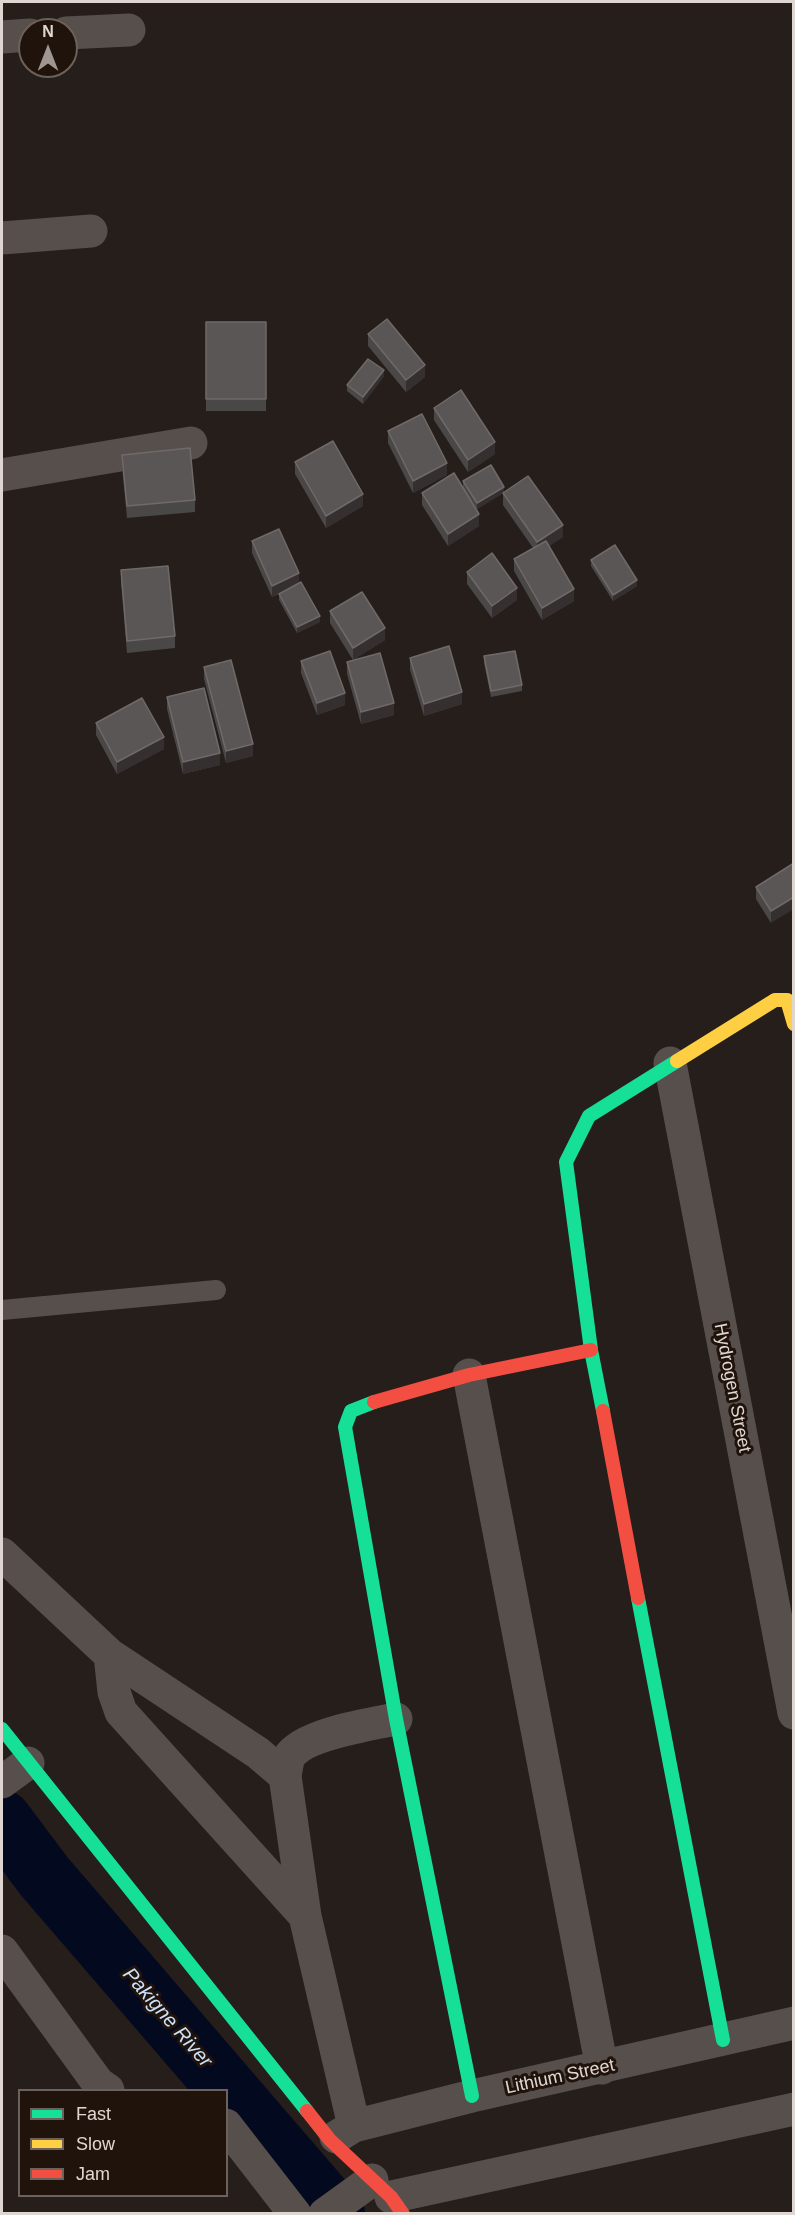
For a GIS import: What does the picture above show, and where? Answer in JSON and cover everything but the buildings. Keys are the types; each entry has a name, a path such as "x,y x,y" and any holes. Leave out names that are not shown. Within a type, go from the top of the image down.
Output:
{"street":[{"path":"78,32 129,30"},
{"path":"2,37 18,36"},
{"path":"2,238 91,231"},
{"path":"2,475 191,443"},
{"path":"723,2040 591,1350 566,1162 579,1130 589,1116 670,1063 782,998 790,1005 794,1024"},
{"name":"Hydrogen Street","path":"670,1063 794,1713"},
{"path":"472,2096 396,1719 345,1427 351,1411 361,1405 469,1376 591,1350"},
{"path":"469,1376 602,2068"},
{"path":"2,1554 111,1655 258,1753 285,1776"},
{"path":"111,1655 114,1692 122,1712 305,1916"},
{"path":"342,2133 305,1916 285,1776 290,1757 303,1745 349,1729 396,1719"},
{"path":"2,1729 13,1774 342,2133 381,2195"},
{"path":"2,1951 98,2083 106,2089"},
{"name":"Lithium Street","path":"342,2133 472,2096 794,2023"},
{"path":"325,2214 381,2195 793,2112"},
{"path":"228,2129 295,2214"}],"lane":[{"path":"2,1310 216,1290"}],"waterway":[{"name":"Pakigne River","path":"2,1820 44,1876 227,2089"},
{"name":"Pakigne River","path":"228,2090 335,2214"}],"traffic: fast":[{"path":"603,1411 591,1350 566,1162 589,1116 677,1061"},
{"path":"374,1402 351,1411 345,1427 396,1719 472,2096"},
{"path":"638,1598 723,2040"},
{"path":"2,1729 307,2111"}],"traffic: slow":[{"path":"677,1061 775,1000 787,1000 794,1024"}],"traffic: jam":[{"path":"374,1402 469,1375 591,1350"},
{"path":"603,1411 638,1598"},
{"path":"307,2111 330,2140 391,2197 403,2214"}]}
